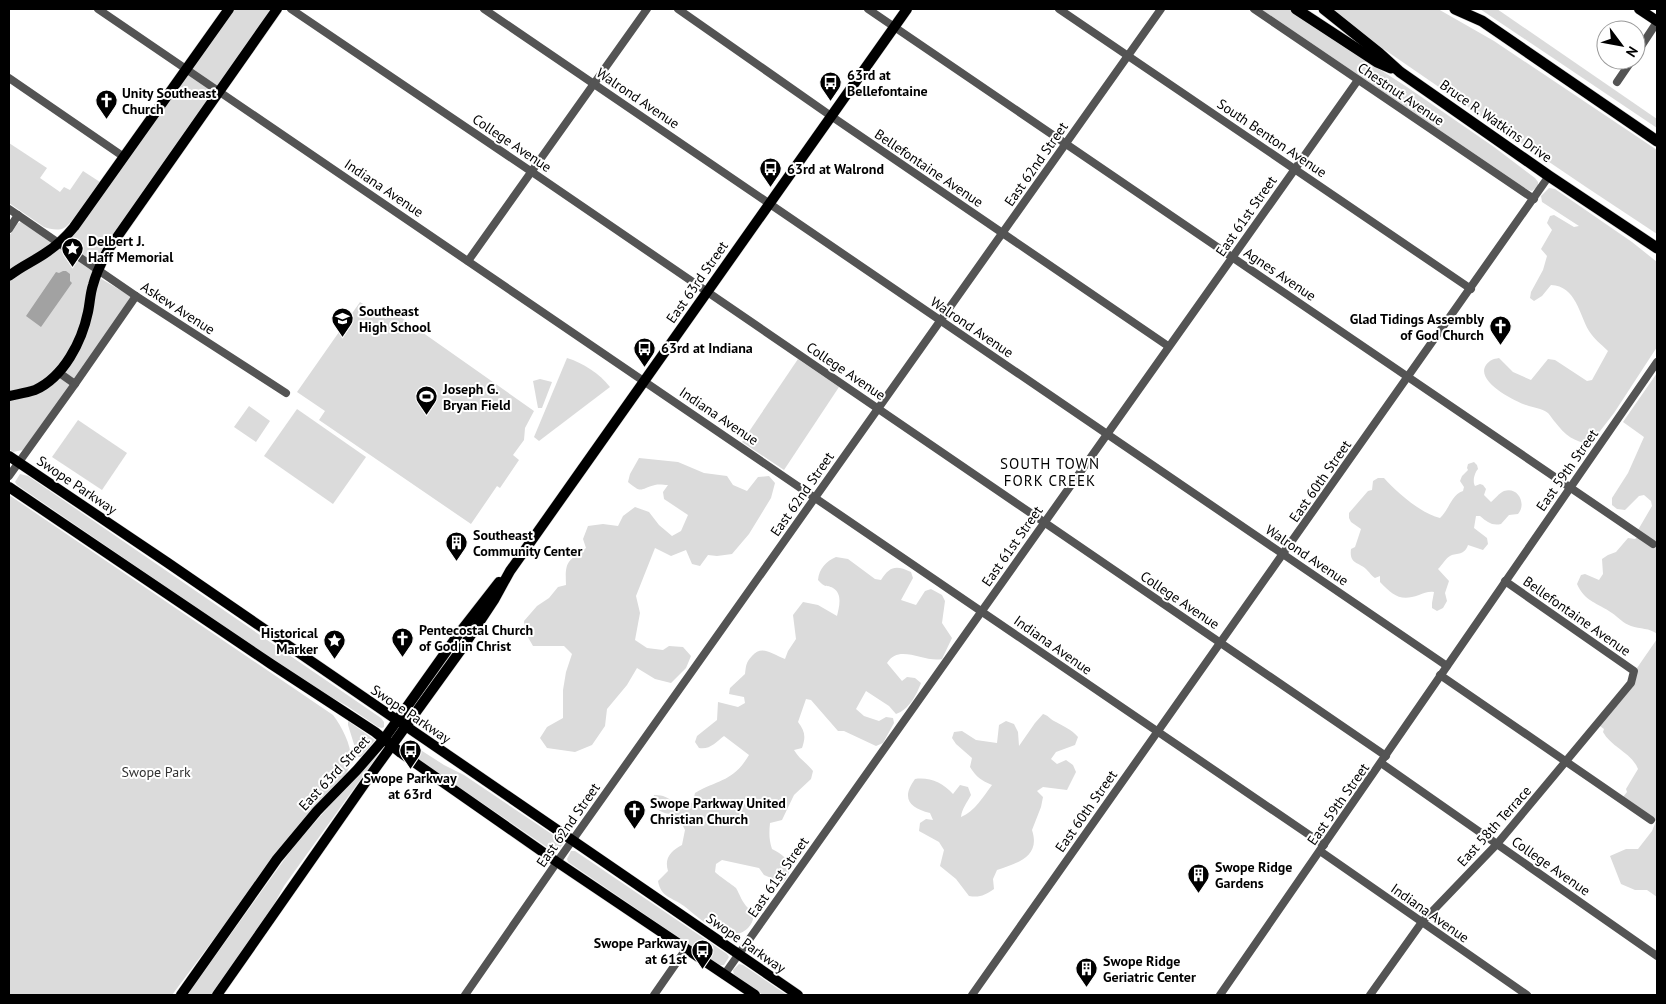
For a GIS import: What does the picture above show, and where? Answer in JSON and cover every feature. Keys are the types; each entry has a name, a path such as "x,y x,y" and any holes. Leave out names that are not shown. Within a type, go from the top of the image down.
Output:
{"highway":[{"path":"1296,9 1378,62 1400,72"},
{"name":"Bruce R. Watkins Drive","path":"1324,9 1400,72 1549,176 1657,248"},
{"path":"1455,9 1482,21"},
{"path":"1464,9 1657,141"}],"main road":[{"path":"9,276 44,254 74,227 229,9"},
{"path":"9,396 37,389 58,372 68,359 83,329 93,283 109,247 277,9"},
{"name":"East 63rd Street","path":"217,995 388,742 468,639 510,572 907,9"},
{"path":"1639,9 1656,19"},
{"name":"Swope Parkway","path":"9,456 798,995"},
{"path":"9,487 388,742 557,862 755,995"},
{"name":"East 63rd Street","path":"181,995 282,853 317,811 357,770 388,742"}],"street":[{"name":"Indiana Avenue","path":"98,9 1157,731 1322,848 1422,922 1527,995"},
{"name":"College Avenue","path":"291,9 1220,642 1383,759 1496,844 1657,956"},
{"name":"Walrond Avenue","path":"484,9 1447,666"},
{"path":"468,261 647,9"},
{"name":"Bellefontaine Avenue","path":"678,9 1168,346"},
{"name":"Agnes Avenue","path":"868,9 1653,544"},
{"name":"South Benton Avenue","path":"1059,9 1471,288"},
{"name":"East 62nd Street","path":"465,995 572,840 1161,9"},
{"name":"Chestnut Avenue","path":"1254,9 1534,199"},
{"path":"1646,36 1656,19"},
{"path":"1616,82 1625,70"},
{"path":"9,78 124,157"},
{"name":"East 61st Street","path":"724,975 1358,80"},
{"name":"East 60th Street","path":"972,995 1549,176"},
{"name":"Askew Avenue","path":"9,209 136,296 286,393"},
{"path":"9,229 18,215"},
{"path":"9,476 136,296"},
{"name":"East 59th Street","path":"1220,995 1657,362"},
{"path":"58,372 75,384"},
{"name":"Bellefontaine Avenue","path":"1505,581 1634,671"},
{"name":"East 58th Terrace","path":"1370,995 1422,922 1496,844 1631,683 1634,671"},
{"path":"1440,675 1650,820"},
{"path":"654,995 686,949"}],"green space":[{"path":"235,9 274,9 93,274 132,297 131,302 23,450 13,452 9,449 9,236 18,223 21,222 49,240 70,238"},
{"path":"1261,9 1290,9 1315,28 1407,87 1494,147 1535,178 1538,186 1532,191 1528,190"},
{"path":"1330,9 1438,9 1494,41 1657,150 1657,234 1356,30"},
{"path":"1480,9 1497,9 1657,119 1657,128"},
{"path":"9,143 47,168 40,178 60,192 64,187 70,190 83,171 100,182 77,214 64,228 57,230 44,227 9,203"},
{"path":"1549,188 1555,189 1632,242 1657,262 1657,347 1614,413 1590,444 1579,442 1570,437 1562,431 1545,411 1520,403 1497,390 1486,377 1484,371 1489,362 1499,358 1513,372 1531,380 1548,359 1555,360 1587,381 1592,380 1608,351 1591,334 1576,302 1566,290 1551,285 1542,296 1534,301 1530,298 1531,292 1543,270 1547,256 1541,249 1552,230 1547,223 1550,216 1554,215 1574,227 1579,226 1542,202 1541,196"},
{"name":"Joseph G. Bryan Field","path":"360,302 386,319 392,311 534,411 525,428 524,440 513,455 519,460 500,488 497,486 471,524 319,420 325,411 297,392"},
{"path":"567,358 590,369 610,387 539,441 534,437"},
{"path":"798,359 839,387 784,470 742,442"},
{"path":"1657,373 1657,634 1626,623 1584,595 1577,584 1581,575 1585,574 1599,580 1603,574 1602,559 1616,552 1628,538 1635,539 1642,534 1638,530 1652,506 1651,501 1644,495 1639,496 1625,510 1617,509 1612,505 1612,498 1628,473 1644,437 1623,422"},
{"path":"540,379 552,382 542,408 538,408 533,381"},
{"path":"249,406 270,421 256,442 234,427"},
{"path":"297,409 366,457 333,504 264,456"},
{"path":"78,420 127,453 102,490 52,457"},
{"path":"639,458 678,462 704,473 727,476 733,485 747,491 758,477 769,476 775,483 771,498 749,534 732,554 708,555 700,566 692,564 686,550 671,556 655,548 636,596 640,613 635,640 647,648 663,650 669,646 683,647 691,656 686,668 671,683 655,679 637,668 627,685 607,709 605,726 592,745 575,752 547,748 540,738 547,727 563,718 563,690 572,654 564,646 533,646 525,632 524,621 558,587 566,585 567,566 575,556 586,548 583,539 588,526 603,524 618,526 623,516 635,507 649,512 659,525 672,536 681,531 688,515 664,499 663,492 668,485 657,485 639,489 628,482 630,474"},
{"path":"1474,462 1478,469 1474,477 1475,486 1483,485 1486,489 1484,495 1491,502 1504,491 1509,490 1517,493 1522,505 1521,510 1518,514 1509,515 1501,524 1492,524 1480,516 1476,516 1474,528 1487,538 1488,544 1483,550 1468,545 1463,552 1448,557 1438,569 1449,581 1445,593 1447,601 1443,608 1437,611 1432,608 1434,592 1426,592 1407,598 1397,596 1380,582 1380,576 1375,578 1353,560 1351,549 1355,547 1361,529 1351,522 1349,513 1368,491 1372,490 1373,481 1378,478 1384,478 1410,502 1425,512 1440,518 1453,499 1463,491 1464,487 1460,481 1468,470 1468,464"},
{"path":"20,474 28,476 381,718 384,722 384,727 378,727 347,706 311,686 17,485 15,482"},
{"name":"Swope Park","path":"9,495 333,715 348,743 351,761 344,777 275,857 172,995 9,995"},
{"path":"836,557 848,559 875,579 881,580 890,569 894,568 901,568 911,572 913,578 901,600 916,605 925,591 931,589 942,595 945,601 942,623 952,638 942,659 935,660 898,654 887,663 902,681 907,677 915,678 921,683 912,701 901,712 896,714 889,706 866,691 856,709 864,716 879,721 886,717 893,718 894,723 883,743 876,746 844,731 838,731 811,700 806,699 798,722 804,734 803,744 802,748 794,750 813,771 811,779 794,795 782,820 770,823 770,843 772,849 786,859 789,872 783,883 764,875 759,868 722,860 716,864 715,872 736,888 753,916 748,928 740,933 723,933 714,929 684,906 664,894 659,887 658,881 668,871 667,862 669,855 682,845 685,830 681,822 672,814 663,812 656,807 652,802 654,795 668,798 679,806 687,805 693,802 695,793 725,779 743,764 749,755 724,736 713,745 699,748 695,742 697,736 717,720 718,702 738,707 745,703 744,697 729,694 730,688 745,674 747,662 750,658 760,651 764,651 785,659 796,639 793,615 803,602 818,605 837,616 839,609 838,594 833,588 824,585 818,580 824,566"},
{"path":"1657,639 1657,897 1647,890 1635,890 1621,884 1610,856 1626,849 1638,849 1652,831 1656,821 1623,797 1638,769 1631,759 1611,742 1603,732 1604,729 1600,726 1637,675 1637,668"},
{"path":"1043,714 1078,737 1075,745 1056,752 1051,759 1057,764 1066,760 1073,765 1076,772 1067,790 1043,787 1037,791 1043,797 1032,830 1034,839 1030,853 1012,865 997,870 993,879 994,889 982,896 969,896 956,879 940,866 944,850 939,842 919,831 920,823 926,819 933,820 930,813 912,805 909,801 908,792 915,779 931,780 941,784 953,794 960,785 968,787 971,795 961,817 978,803 992,785 979,778 970,767 972,758 956,744 952,738 954,732 962,731 976,740 997,743 999,725 1006,721 1014,724 1018,732 1019,746"},
{"path":"348,721 375,740 361,757 358,757"},
{"path":"405,740 444,765 464,775 559,839 563,844 556,852 551,850 410,754 404,748 403,743"},
{"path":"376,753 378,755 284,886 266,919 212,995 187,995 294,846"},
{"path":"571,851 575,851 727,954 729,957 724,965 719,965 568,862 567,859"},
{"path":"739,964 787,995 763,995 734,975 733,970"}],"shaded area":[{"path":"63,271 70,274 70,281 72,283 41,327 26,316 56,272"}],"place":[{"name":"63rd at Bellefontaine","path":"831,102"},
{"name":"Unity Southeast Church","path":"106,120"},
{"name":"63rd at Walrond","path":"771,188"},
{"name":"Delbert J. Haff Memorial","path":"72,268"},
{"name":"Southeast High School","path":"343,338"},
{"name":"Glad Tidings Assembly of God Church","path":"1500,346"},
{"name":"63rd at Indiana","path":"645,367"},
{"name":"Joseph G. Bryan Field","path":"427,416"},
{"name":"Southeast Community Center","path":"457,562"},
{"name":"Pentecostal Church of God in Christ","path":"403,657"},
{"name":"Historical Marker","path":"334,660"},
{"name":"Swope Parkway at 63rd","path":"410,769"},
{"name":"Swope Parkway United Christian Church","path":"634,830"},
{"name":"Swope Ridge Gardens","path":"1199,894"},
{"name":"Swope Parkway at 61st","path":"703,970"},
{"name":"Swope Ridge Geriatric Center","path":"1087,988"}],"district":[{"name":"SOUTH TOWN FORK CREEK","path":"1050,472"}]}
